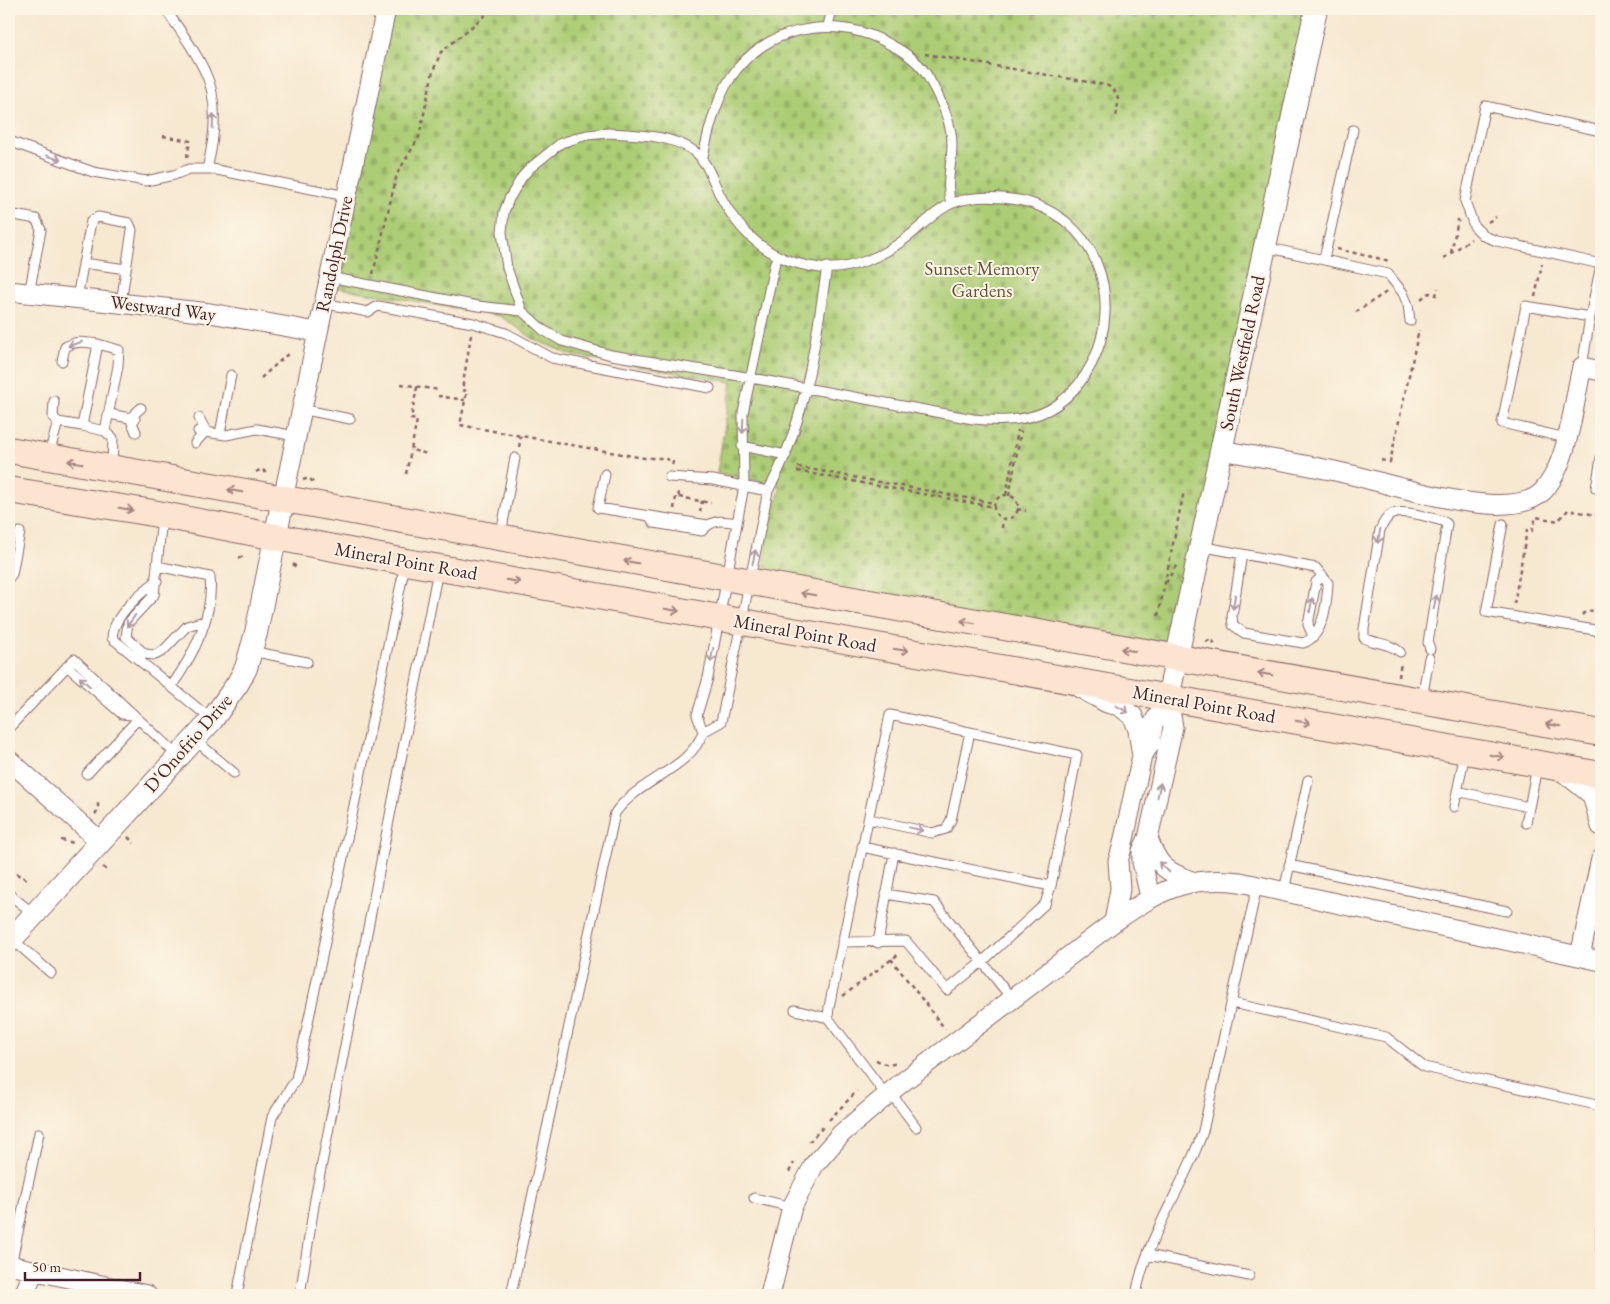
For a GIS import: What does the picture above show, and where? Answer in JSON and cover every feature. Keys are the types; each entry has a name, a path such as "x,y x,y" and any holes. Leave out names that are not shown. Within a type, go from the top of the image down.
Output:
{"main road":[{"name":"Mineral Point Road","path":"9,450 737,581 1601,733"},
{"name":"Mineral Point Road","path":"9,490 1601,775"}],"street":[{"name":"Randolph Drive","path":"283,500 386,9"},
{"name":"South Westfield Road","path":"1168,698 1265,247 1313,10"},
{"name":"Westward Way","path":"9,291 210,313 317,332"},
{"path":"1221,450 1349,474 1397,489 1491,505 1522,503 1542,493 1559,466 1582,367 1601,371"},
{"name":"D'Onofrio Drive","path":"10,941 212,720 238,683 251,650 283,500"},
{"path":"1064,678 1107,703 1119,706 1129,712 1138,730 1142,756 1118,862 1120,889 1114,922"},
{"path":"1142,756 1150,744 1153,724 1168,698"},
{"path":"1147,899 1142,851 1148,838 1172,727 1168,698"},
{"path":"9,760 101,842"},
{"path":"1548,766 1592,796 1601,826"},
{"path":"1148,838 1158,862 1164,869 1194,882"},
{"path":"1122,848 1128,859 1132,884 1147,899"},
{"path":"1580,956 1601,859"},
{"path":"770,1295 792,1207 814,1165 828,1148 857,1119 888,1094 1114,922 1147,899 1176,886 1194,882 1226,881 1257,886 1601,961"},
{"path":"10,1265 147,1295"},
{"path":"24,1295 34,1270"}],"lane":[{"path":"165,9 202,68 212,92 214,114 211,152 207,169"},
{"path":"828,26 832,9"},
{"path":"702,161 722,95 736,69 760,48 769,43 796,31 828,26 878,37 903,51 927,75 946,114 952,142 946,188 950,204"},
{"path":"1582,367 1601,265 1497,241 1484,236 1474,226 1464,201 1484,106 1601,131"},
{"path":"1324,259 1353,130"},
{"path":"609,133 654,136 695,152 702,161 720,196 741,228 762,249 779,257 828,268 843,267 875,258 907,238 950,204 977,197 1022,200 1045,208 1079,234 1090,251 1099,272 1107,314 1104,334 1095,358 1084,377 1057,405 1039,414 1000,422 973,419 582,348 562,341 543,330 522,311 507,268 502,232 504,212 509,199 530,168 561,143 587,135 609,133"},
{"path":"9,141 93,172 146,181 174,176 189,169 207,169 346,196"},
{"path":"9,214 36,219 41,230 29,294"},
{"path":"77,298 91,221 98,218 129,223 132,230 121,303"},
{"path":"1265,247 1388,274 1403,293 1408,305 1410,321"},
{"path":"703,732 698,715 708,678 730,620 737,581 737,523 744,486 743,414 775,262 779,257"},
{"path":"83,263 126,269"},
{"path":"511,1295 615,813 624,800 694,751 703,732 721,722 730,620 737,581 768,491 786,454 799,420 828,268"},
{"path":"329,277 478,306 522,311"},
{"path":"323,303 368,312 378,306 473,323 506,333 552,358 710,388"},
{"path":"1566,438 1502,423 1526,306 1590,317"},
{"path":"62,361 65,347 73,342 84,341 119,350 105,431"},
{"path":"82,426 98,344"},
{"path":"220,434 231,375"},
{"path":"54,402 52,417 58,422 105,431 113,438 112,468"},
{"path":"136,432 134,419 141,408"},
{"path":"301,409 350,418"},
{"path":"109,414 134,419"},
{"path":"195,443 202,431 199,418"},
{"path":"49,457 58,422"},
{"path":"202,431 226,435 257,429 296,436"},
{"path":"742,446 786,454"},
{"path":"501,539 514,458"},
{"path":"1601,458 1596,488 1601,490"},
{"path":"605,474 598,508 708,525"},
{"path":"671,477 713,480 768,491"},
{"path":"1400,652 1394,647 1373,643 1364,638 1380,530 1384,521 1392,514 1406,514 1443,521 1447,524 1428,643 1429,653 1422,702"},
{"path":"162,516 154,595 128,623 125,630 126,637 145,654 155,655 164,651 188,626 204,621"},
{"path":"649,516 654,523 702,531 708,525 719,520 737,523"},
{"path":"1503,524 1486,612 1599,630"},
{"path":"9,578 12,574 20,532"},
{"path":"1200,546 1316,568 1328,583 1327,594 1321,626 1309,641 1303,643 1244,633 1233,625 1232,616 1242,554"},
{"path":"237,1295 272,1118 296,1079 406,562"},
{"path":"157,566 210,577 210,602 204,621 186,666 171,687"},
{"path":"300,1295 315,1200 438,567"},
{"path":"1313,636 1308,625 1316,582 1323,576"},
{"path":"156,581 115,622 112,638 212,720"},
{"path":"251,650 307,662"},
{"path":"9,728 67,666 122,714 135,718 178,756"},
{"path":"828,1018 842,942 890,715 1077,755 1051,886 1045,904 983,961 947,990 906,942 842,942"},
{"path":"86,774 135,718"},
{"path":"869,819 932,833 946,829 951,820 970,732"},
{"path":"194,739 234,773"},
{"path":"1454,808 1465,750"},
{"path":"1526,823 1529,807 1548,766"},
{"path":"1284,891 1308,780"},
{"path":"1457,791 1529,807"},
{"path":"862,847 1051,886"},
{"path":"878,943 894,853"},
{"path":"1289,865 1507,912"},
{"path":"1136,1295 1148,1255 1198,1145 1232,1003 1257,886"},
{"path":"9,894 34,915"},
{"path":"886,894 934,902 1012,999"},
{"path":"10,941 51,973"},
{"path":"1232,1003 1386,1037 1424,1067 1601,1106"},
{"path":"795,1010 828,1018 916,1127"},
{"path":"10,1265 38,1132"},
{"path":"754,1198 792,1207"},
{"path":"1601,1229 1601,1250"},
{"path":"1148,1255 1249,1276"}],"path":[{"path":"371,285 397,174 419,137 433,71 441,52 493,9"},
{"path":"903,51 1106,85 1114,88 1119,96 1116,118"},
{"path":"164,136 190,141 187,160"},
{"path":"1484,224 1496,217"},
{"path":"1451,253 1458,220 1462,226"},
{"path":"1444,258 1471,240 1467,233"},
{"path":"1327,247 1392,262"},
{"path":"1533,307 1543,262 1535,260"},
{"path":"1356,312 1391,288"},
{"path":"1421,299 1429,293 1436,295 1438,288"},
{"path":"1417,294 1421,299 1421,307"},
{"path":"1381,460 1390,462 1420,324"},
{"path":"464,332 472,333 462,390 467,391 460,425 644,458 664,458 673,461 671,477 679,497"},
{"path":"261,378 289,353"},
{"path":"400,384 439,390"},
{"path":"406,474 416,420 411,419 417,387"},
{"path":"438,396 465,400"},
{"path":"1007,495 1020,430"},
{"path":"411,450 428,454"},
{"path":"262,469 264,473"},
{"path":"797,469 994,505"},
{"path":"305,481 309,478"},
{"path":"1158,616 1184,491"},
{"path":"1007,495 1016,502 1017,509 1010,518 1003,518 997,516 994,505 997,499 1007,495"},
{"path":"672,519 676,496 712,503"},
{"path":"1017,509 1026,511"},
{"path":"1513,608 1527,530 1532,531 1536,517 1558,521 1568,510 1601,516"},
{"path":"1002,528 1003,518"},
{"path":"239,558 246,555"},
{"path":"293,564 298,569"},
{"path":"1578,619 1585,612 1601,610"},
{"path":"98,800 98,811"},
{"path":"61,840 71,841"},
{"path":"9,870 30,881"},
{"path":"841,1002 845,994 900,953"},
{"path":"892,959 945,1029 952,1023"},
{"path":"871,1053 877,1061 888,1067 899,1063"}],"green space":[{"name":"Sunset Memory Gardens","path":"386,9 1306,9 1176,659 764,586 766,540 781,486 717,473 732,382 571,355 534,339 500,316 327,286"}]}
